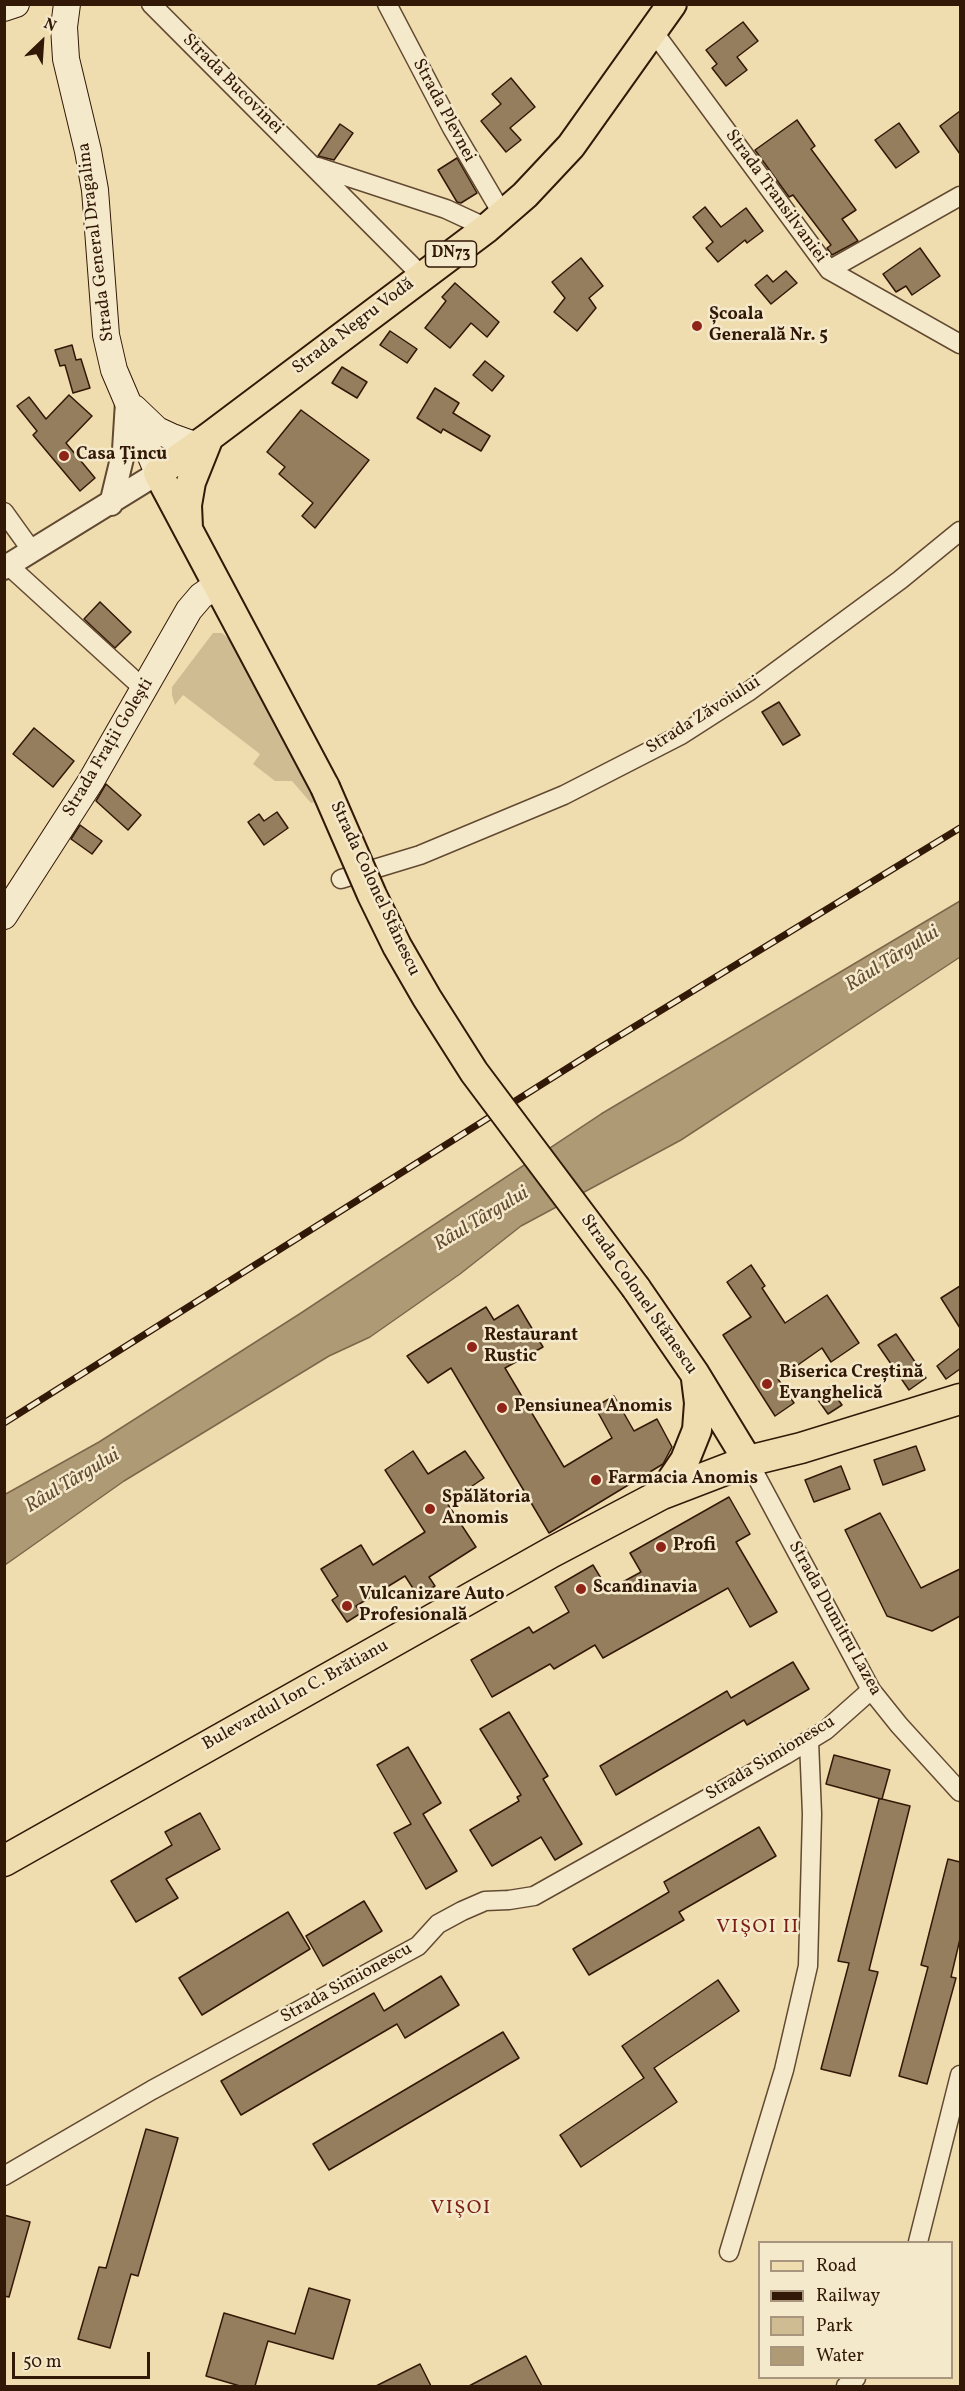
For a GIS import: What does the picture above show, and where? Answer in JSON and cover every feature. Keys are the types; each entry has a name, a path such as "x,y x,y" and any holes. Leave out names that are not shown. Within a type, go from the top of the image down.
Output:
{"highway":[{"name":"Bulevardul Ion C. Brătianu","path":"4,1861 552,1551 662,1494 748,1461 801,1448 960,1399"}],"main road":[{"path":"4,8 16,4"},
{"name":"Strada General Dragalina","path":"67,4 64,27 66,59 88,151 94,190 106,335 114,370 158,473"},
{"name":"DN73","path":"653,31 672,4"},
{"name":"Strada Negru Vodă","path":"158,473 203,442 495,221 549,173 653,31"},
{"path":"127,402 157,430 172,438 203,442 187,505 189,533"},
{"name":"Strada Colonel Stănescu","path":"158,473 325,787 377,905 427,998 474,1072 636,1288 695,1374 748,1461"},
{"name":"Strada Frații Golești","path":"4,916 91,781 189,610 201,596 217,585"},
{"path":"662,1494 684,1460 697,1430 699,1402 695,1374"}],"street":[{"name":"Strada Bucovinei","path":"151,4 422,276"},
{"name":"Strada Plevnei","path":"387,4 452,128 495,221"},
{"name":"Strada Transilvaniei","path":"653,31 829,270 960,344"},
{"name":"Strada Bucovinei","path":"313,166 446,209 495,221"},
{"path":"829,270 960,196"},
{"path":"111,504 124,450 127,402"},
{"name":"Strada Negru Vodă","path":"7,567 158,473"},
{"path":"4,512 32,551"},
{"name":"Strada Zăvoiului","path":"341,879 420,855 564,795 681,735 757,685 900,580 960,531"},
{"path":"7,567 144,689"},
{"name":"Strada Dumitru Lazea","path":"748,1461 871,1690 899,1725 960,1792"},
{"name":"Strada Simionescu","path":"4,2176 152,2090 418,1946 438,1924 462,1911 484,1901 534,1896 826,1730 871,1690"},
{"path":"729,2252 784,2070 808,1966 812,1814 809,1740"},
{"path":"918,2241 960,2075"}],"green space":[{"path":"213,633 222,633 229,639 316,802 311,803 292,781 275,781 253,764 260,754 183,695 175,705 172,687"}],"water":[{"name":"Râul Târgului","path":"960,901 960,957 681,1140 521,1226 460,1274 370,1337 329,1356 124,1481 5,1565 4,1495 99,1442 301,1313 601,1114"}],"building":[{"path":"743,22 758,41 737,57 747,70 726,86 712,68 717,64 706,50"},
{"path":"511,78 535,107 510,128 521,140 506,152 481,121 501,104 492,94"},
{"path":"960,111 960,154 940,126"},
{"path":"797,120 815,146 811,149 856,210 842,219 858,241 832,255 827,248 831,245 793,195 789,197 755,150"},
{"path":"899,123 919,152 896,168 875,140"},
{"path":"340,124 353,133 334,160 318,156"},
{"path":"457,158 477,193 461,203 457,202 438,170"},
{"path":"705,207 721,227 746,208 763,231 747,243 745,240 718,262 706,248 713,242 693,217"},
{"path":"920,248 940,276 912,295 906,286 896,292 883,274"},
{"path":"581,258 603,286 589,298 596,308 577,331 554,312 565,298 552,282"},
{"path":"786,271 797,283 771,304 755,285 767,275 773,282"},
{"path":"455,283 499,322 487,337 471,323 450,348 425,328 446,301 442,297"},
{"path":"390,331 417,349 407,363 380,345"},
{"path":"72,345 76,360 81,359 90,388 73,393 65,365 60,366 55,350"},
{"path":"485,361 504,376 492,391 473,375"},
{"path":"342,367 367,382 357,398 332,383"},
{"path":"435,388 459,403 453,413 490,436 481,451 443,429 441,433 417,418"},
{"path":"69,395 92,416 66,443 95,478 80,491 33,435 37,431 17,406 29,397 46,419"},
{"path":"301,410 369,460 315,528 302,516 313,503 279,474 285,467 267,452"},
{"path":"100,602 131,632 115,648 84,619"},
{"path":"779,702 800,735 783,745 762,712"},
{"path":"34,728 74,761 53,787 13,754"},
{"path":"106,784 141,815 128,830 96,801"},
{"path":"277,812 288,828 264,845 248,822 259,814 264,821"},
{"path":"80,825 102,841 92,854 71,839"},
{"path":"751,1265 765,1286 762,1288 785,1323 827,1295 859,1343 831,1362 822,1348 778,1379 794,1403 775,1416 723,1335 751,1317 727,1282"},
{"path":"960,1286 960,1328 941,1298"},
{"path":"518,1305 543,1347 505,1368 564,1467 612,1438 595,1407 614,1396 634,1431 657,1419 672,1447 663,1464 549,1533 451,1368 428,1383 407,1356 486,1307 494,1320"},
{"path":"896,1334 926,1378 909,1390 878,1345"},
{"path":"960,1348 960,1369 946,1379 937,1366"},
{"path":"829,1387 842,1405 828,1414 816,1397"},
{"path":"916,1446 925,1470 883,1485 874,1460"},
{"path":"413,1451 428,1474 465,1451 484,1478 447,1503 476,1547 429,1577 435,1586 418,1596 405,1576 356,1606 361,1613 347,1622 332,1600 338,1596 321,1569 361,1545 373,1565 425,1532 385,1470"},
{"path":"841,1466 850,1489 814,1502 805,1480"},
{"path":"729,1497 750,1534 736,1542 777,1612 750,1627 728,1588 603,1658 595,1645 554,1669 550,1664 492,1697 471,1660 529,1627 533,1633 569,1612 555,1587 593,1565 608,1590 641,1572 630,1553"},
{"path":"880,1513 921,1588 960,1569 960,1616 932,1631 887,1616 845,1530"},
{"path":"793,1662 809,1689 747,1725 744,1720 616,1795 600,1766 727,1691 731,1698"},
{"path":"509,1712 548,1776 543,1779 582,1844 555,1860 541,1837 492,1866 470,1830 519,1801 517,1797 521,1795 480,1729"},
{"path":"408,1747 441,1803 423,1814 457,1871 426,1889 394,1833 411,1824 377,1765"},
{"path":"834,1755 890,1770 882,1799 910,1806 869,1970 878,1972 850,2076 821,2069 849,1963 838,1961 879,1799 881,1799 826,1784"},
{"path":"200,1813 220,1849 166,1879 178,1898 136,1922 111,1881 172,1845 165,1832"},
{"path":"759,1827 776,1856 679,1912 684,1920 589,1975 573,1949 669,1892 664,1882"},
{"path":"948,1859 960,1862 960,1939 951,1977 956,1978 927,2084 899,2076 928,1967 921,1965"},
{"path":"364,1901 382,1931 323,1966 306,1936"},
{"path":"288,1912 310,1949 202,2015 179,1978"},
{"path":"441,1976 459,2005 405,2038 397,2024 241,2115 221,2081 374,1993 384,2011"},
{"path":"718,1980 739,2011 654,2068 677,2102 581,2167 560,2135 644,2078 622,2046"},
{"path":"503,2032 519,2058 329,2170 313,2144"},
{"path":"146,2129 178,2138 138,2276 131,2274 110,2348 78,2339 99,2267 106,2268"},
{"path":"4,2215 30,2222 9,2297 4,2296"},
{"path":"309,2288 350,2300 333,2359 268,2341 255,2386 240,2386 206,2376 224,2313 295,2334"},
{"path":"526,2356 542,2386 469,2386"},
{"path":"420,2364 431,2386 376,2386"}],"railway":[{"path":"4,1423 601,1047 960,828"}],"place":[{"name":"Școala Generală Nr. 5","path":"697,326"},
{"name":"Casa Țincu","path":"64,456"},
{"name":"Restaurant Rustic","path":"472,1347"},
{"name":"Biserica Creștină Evanghelică","path":"767,1384"},
{"name":"Pensiunea Anomis","path":"502,1408"},
{"name":"Farmacia Anomis","path":"596,1480"},
{"name":"Spălătoria Anomis","path":"430,1509"},
{"name":"Profi","path":"661,1547"},
{"name":"Scandinavia","path":"581,1589"},
{"name":"Vulcanizare Auto Profesională","path":"347,1606"}],"district":[{"name":"VIŞOI II","path":"758,1928"},
{"name":"VIŞOI","path":"461,2209"}]}
